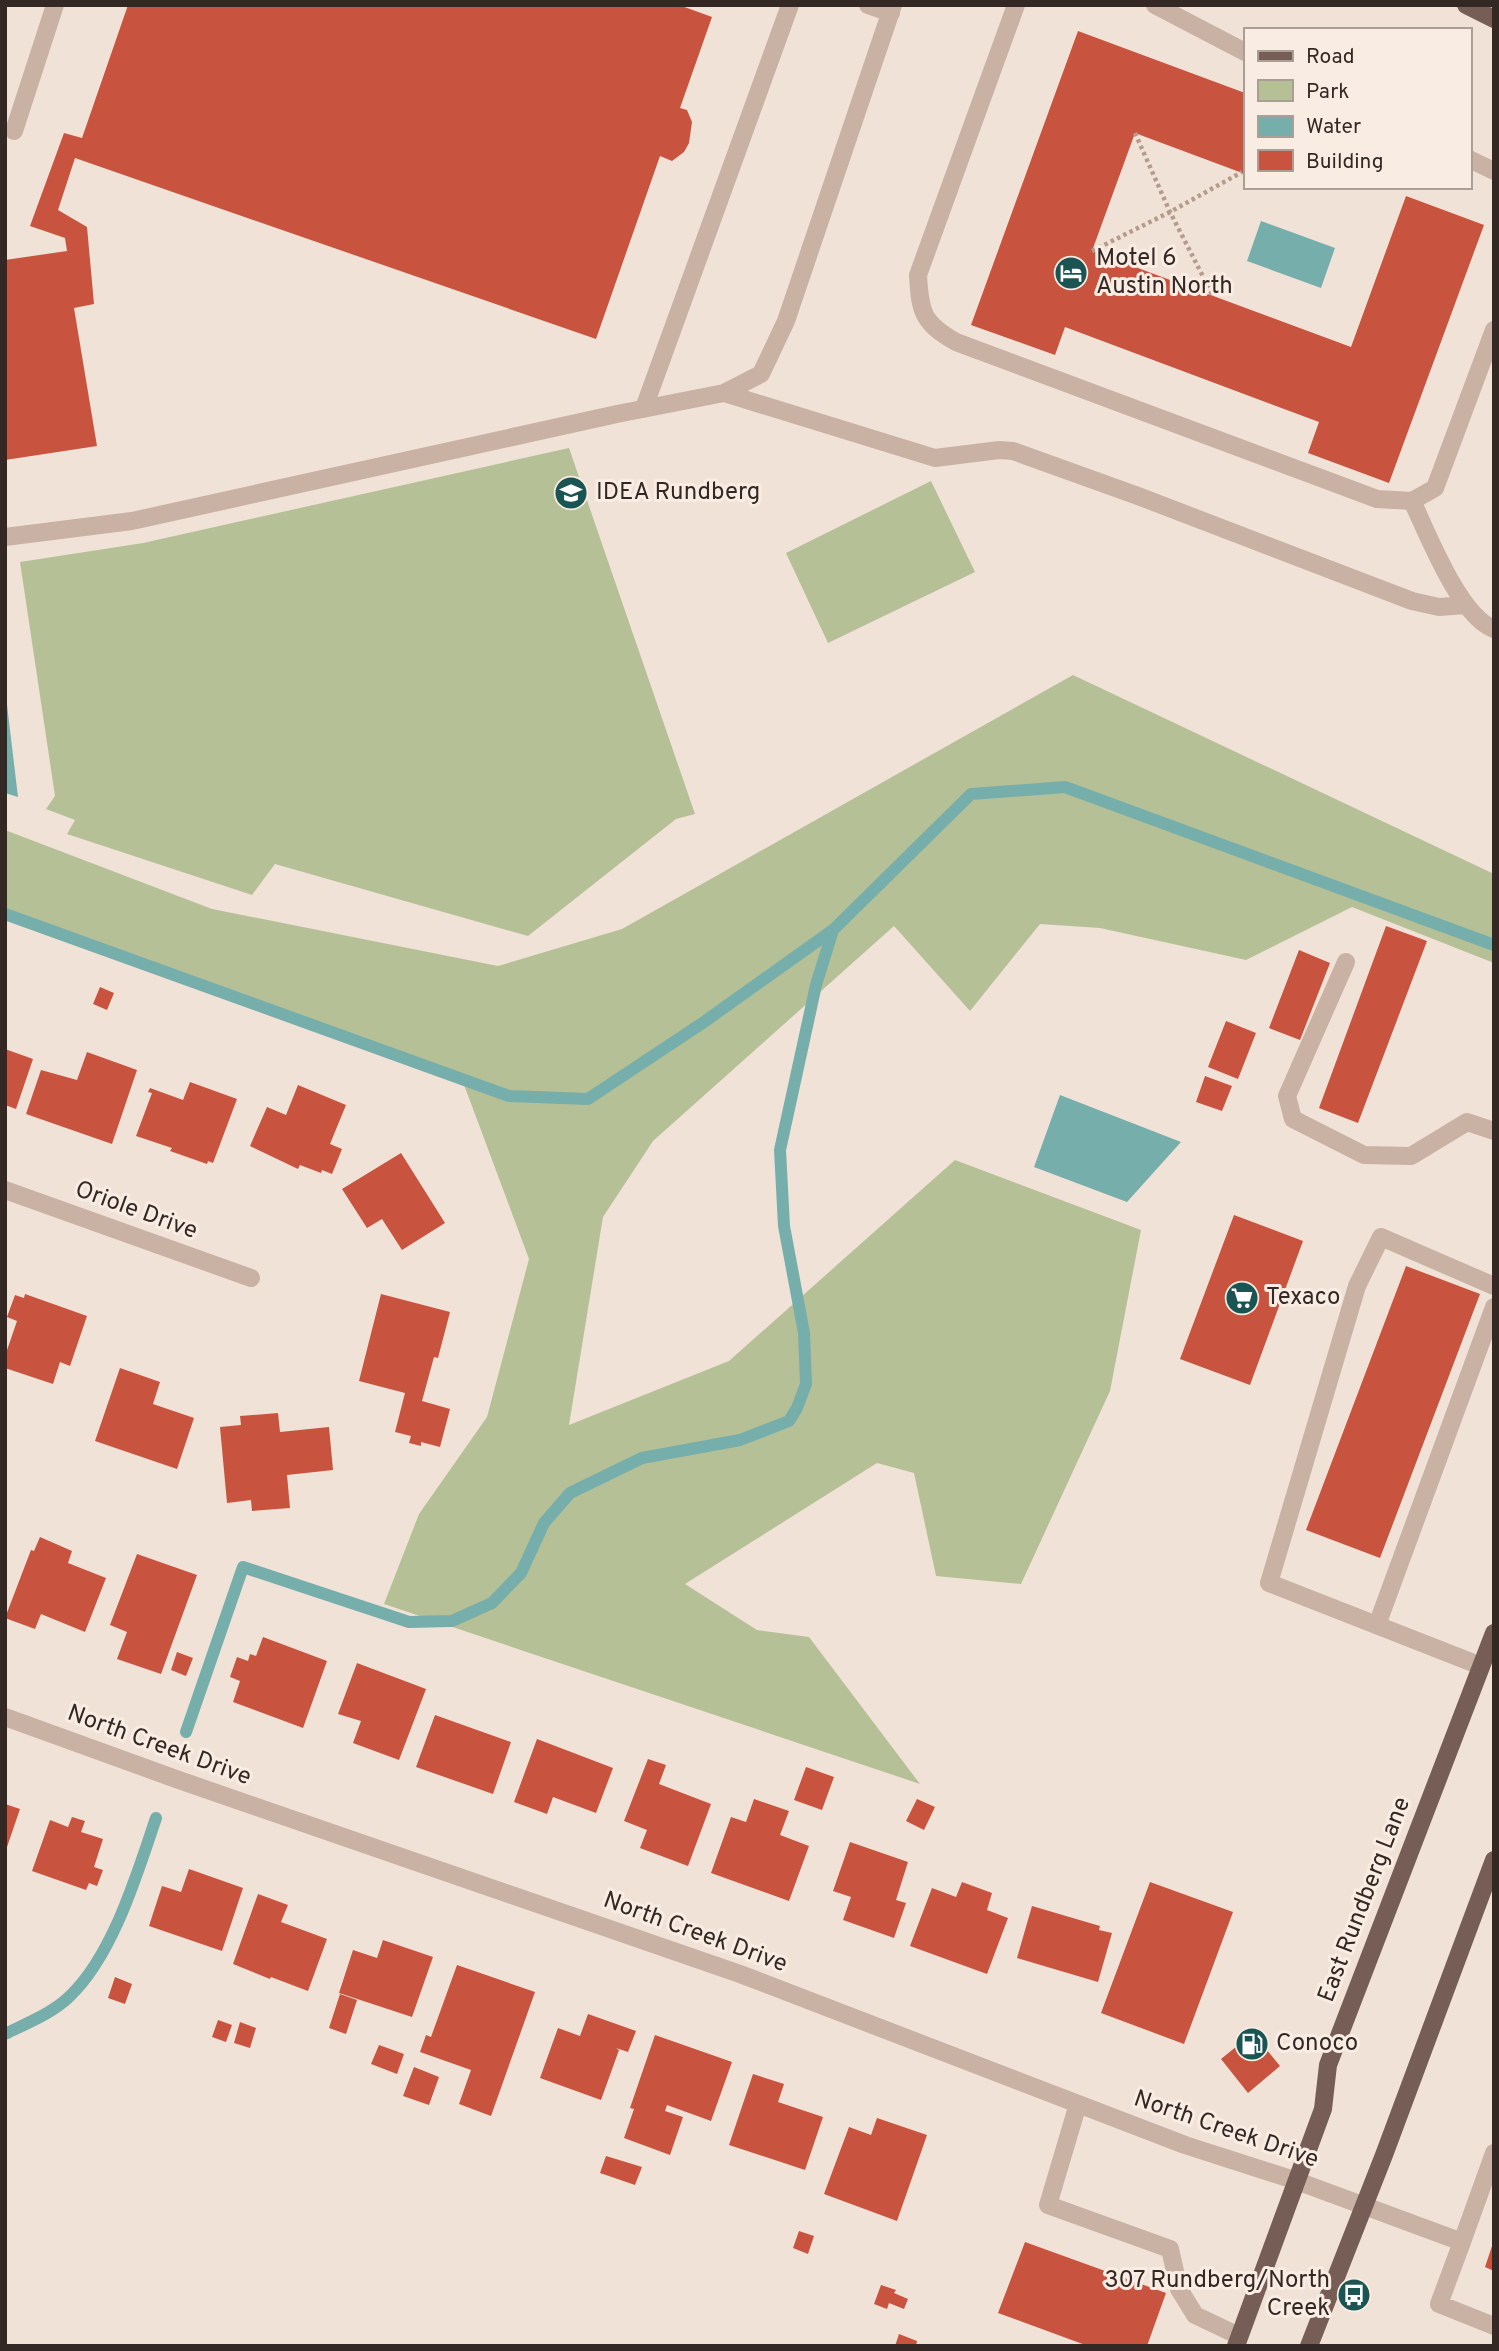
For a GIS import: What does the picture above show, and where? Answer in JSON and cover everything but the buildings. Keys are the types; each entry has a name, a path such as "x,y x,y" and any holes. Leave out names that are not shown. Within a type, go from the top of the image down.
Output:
{"main road":[{"path":"1466,5 1494,19"},
{"name":"East Rundberg Lane","path":"1238,2341 1323,2109 1328,2065 1487,1668 1494,1633"},
{"path":"1309,2346 1494,1860"}],"street":[{"path":"14,131 55,5"},
{"path":"644,408 790,5"},
{"path":"5,537 132,521 644,408 724,393 761,374 786,321 892,9 868,5"},
{"path":"1016,5 918,275 919,299 926,320 936,330 956,342 1377,499 1412,501 1435,488 1494,330"},
{"path":"1155,5 1244,51"},
{"path":"1471,160 1494,171"},
{"path":"724,393 936,458 999,450 1013,451 1412,601 1439,607 1465,606"},
{"path":"1412,501 1465,606 1487,627 1494,629"},
{"path":"1346,962 1287,1096 1293,1119 1364,1155 1411,1156 1467,1122 1494,1131"},
{"name":"Oriole Drive","path":"5,1191 251,1278"},
{"path":"1487,1668 1269,1583 1357,1286 1381,1237 1494,1286"},
{"path":"1377,1625 1494,1307"},
{"name":"North Creek Drive","path":"5,1717 740,1974 1185,2145 1297,2181 1462,2242"},
{"path":"1078,2104 1048,2205 1170,2249 1179,2288 1195,2315 1238,2341"},
{"path":"1494,2152 1439,2304 1494,2326"}],"path":[{"path":"1135,133 1170,212 1213,296"},
{"path":"1092,251 1242,173"}],"green space":[{"path":"569,448 695,814 676,819 528,936 275,864 252,895 67,834 75,820 46,809 55,796 20,562 143,543"},
{"path":"931,481 975,572 828,643 786,553"},
{"path":"1073,675 1494,874 1494,963 1352,907 1246,960 1100,928 1040,924 970,1011 894,926 653,1141 603,1217 569,1425 729,1361 955,1160 1141,1230 1110,1391 1021,1584 936,1576 914,1473 877,1463 685,1584 757,1630 809,1637 920,1784 384,1604 419,1514 487,1417 529,1259 463,1082 5,918 5,830 212,909 498,966 622,929"}],"water":[{"path":"1261,221 1335,248 1321,288 1247,261"},
{"path":"5,688 18,797 5,793"},
{"path":"1060,1095 1181,1142 1127,1202 1034,1167"}],"waterway":[{"path":"5,914 509,1096 588,1099 704,1022 833,930 971,794 1065,787 1494,945"},
{"path":"186,1732 243,1567 409,1622 452,1621 492,1603 521,1573 544,1523 570,1493 642,1458 740,1440 789,1421 806,1384 804,1333 784,1226 780,1150 816,985 833,930"},
{"path":"5,2034 56,2008 85,1979 99,1959 122,1913 156,1818"}],"place":[{"name":"Motel 6 Austin North","path":"1071,273"},
{"name":"IDEA Rundberg","path":"571,493"},
{"name":"Texaco","path":"1242,1298"},
{"name":"Conoco","path":"1252,2044"},
{"name":"307 Rundberg/North Creek","path":"1354,2295"}]}
